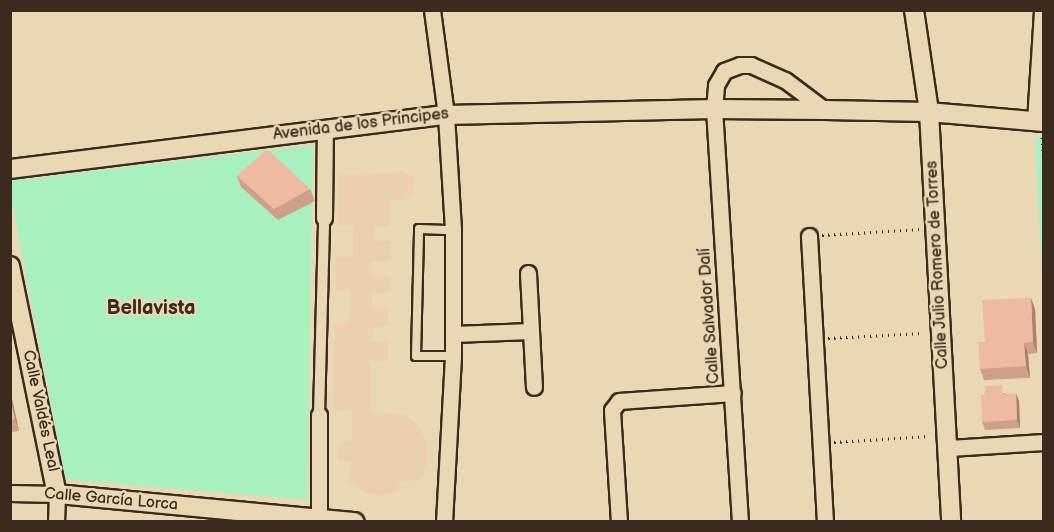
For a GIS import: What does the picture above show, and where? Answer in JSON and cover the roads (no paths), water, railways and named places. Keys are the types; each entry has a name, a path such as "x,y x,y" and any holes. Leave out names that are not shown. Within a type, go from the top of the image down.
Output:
{"street":[{"path":"432,10 446,115 453,230 453,356 444,522"},
{"name":"Calle Julio Romero de Torres","path":"914,10 929,112 951,522"},
{"path":"1040,127 1042,10"},
{"path":"714,109 716,85 724,71 740,65 765,70 785,80 825,110"},
{"name":"Avenida de los Príncipes","path":"10,169 446,115 714,109 929,112 1040,127"},
{"name":"Calle Salvador Dalí","path":"714,109 740,522"},
{"path":"319,518 325,129"},
{"path":"809,236 825,522"},
{"name":"Calle Valdés Leal","path":"10,266 57,494 56,522"},
{"path":"528,273 534,387"},
{"path":"453,334 531,331"},
{"path":"619,522 612,410 619,401 733,393"},
{"path":"948,441 1044,442"},
{"name":"Calle García Lorca","path":"10,494 57,494 355,522"}],"lane":[{"path":"453,230 419,229 416,356 453,356"}],"district":[{"name":"Bellavista","path":"151,308"}]}
